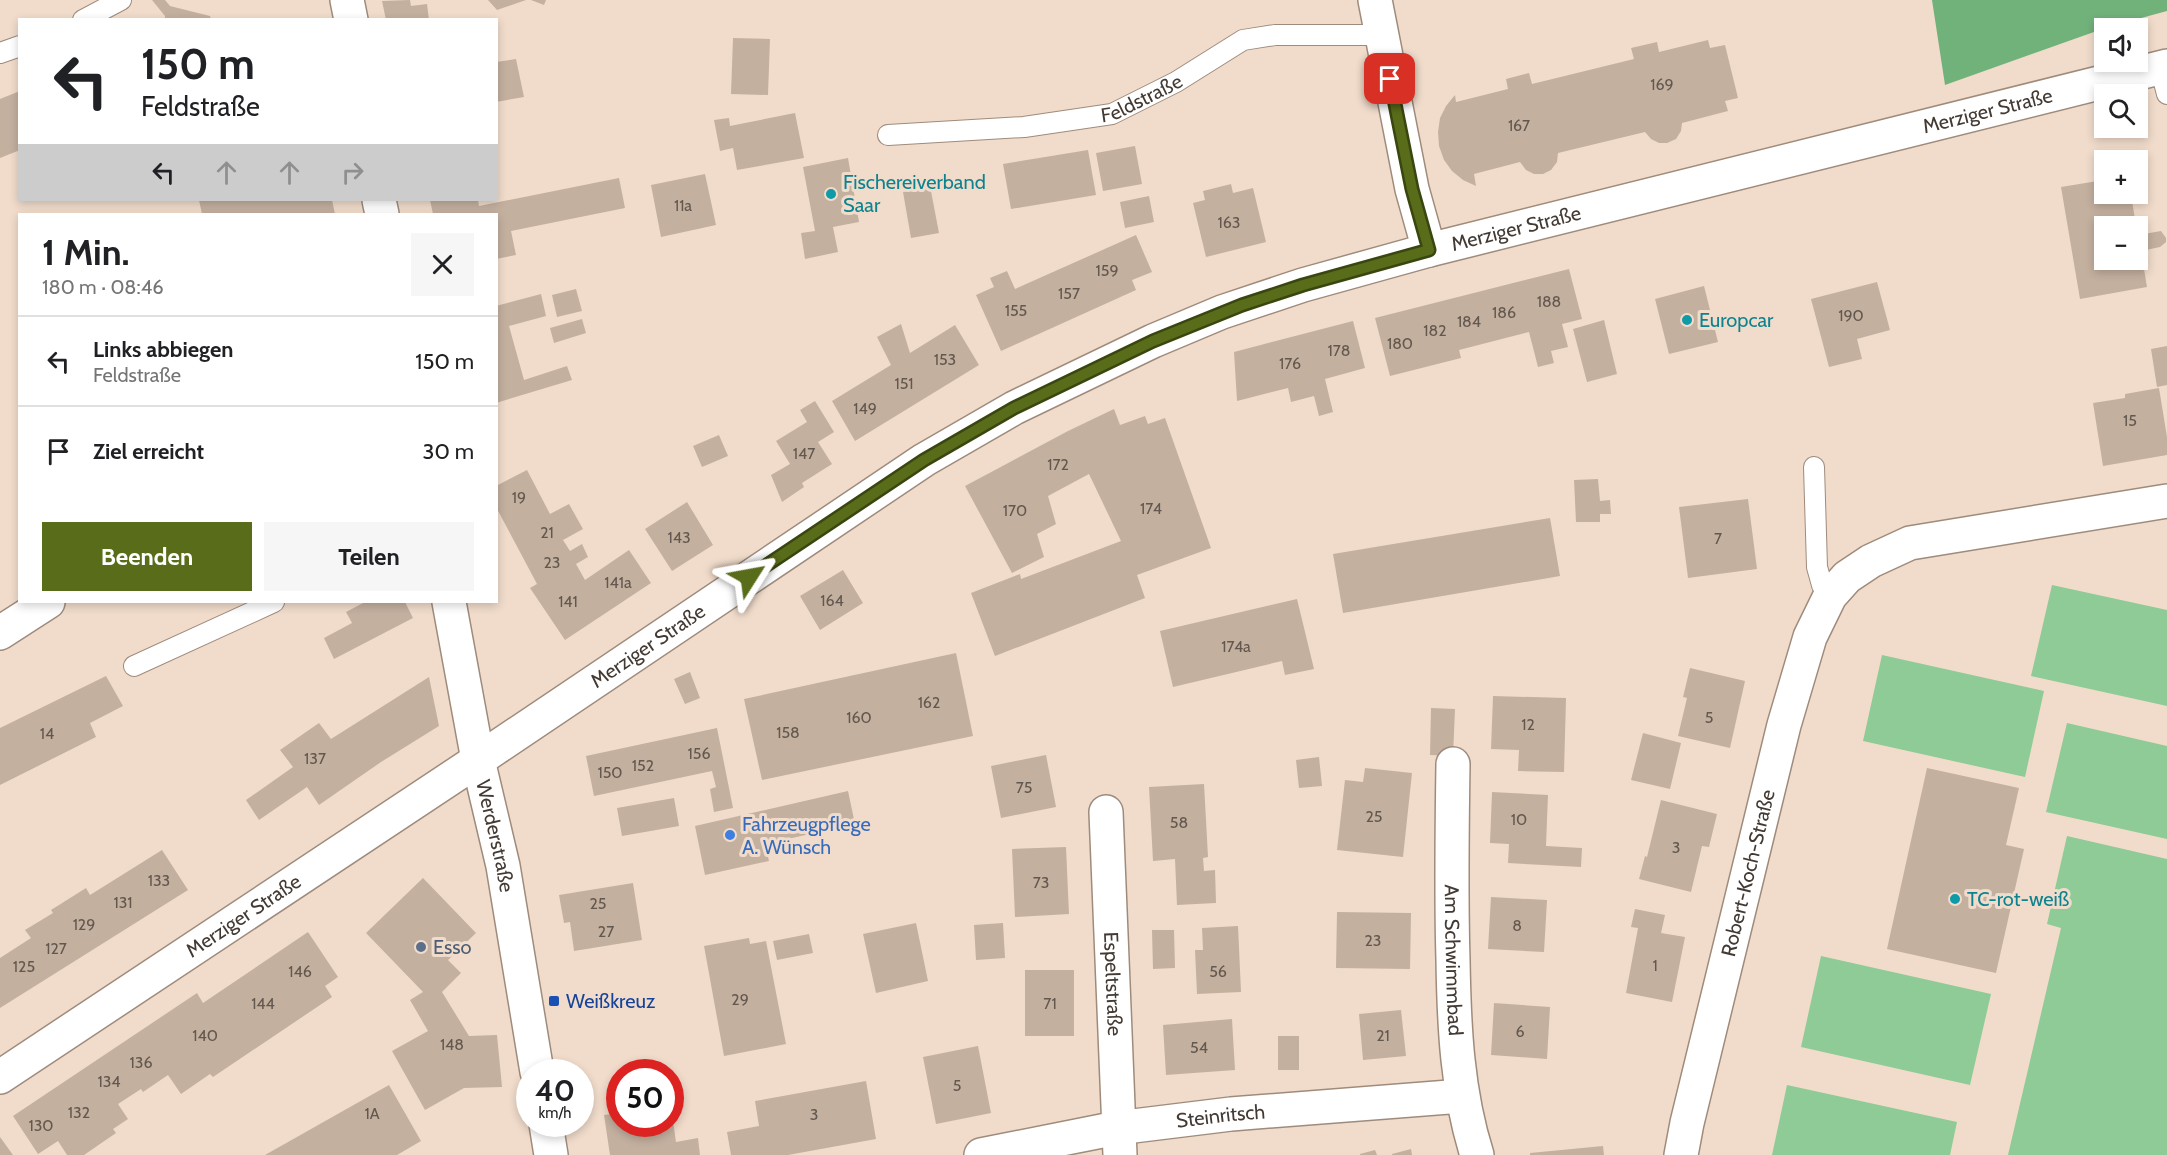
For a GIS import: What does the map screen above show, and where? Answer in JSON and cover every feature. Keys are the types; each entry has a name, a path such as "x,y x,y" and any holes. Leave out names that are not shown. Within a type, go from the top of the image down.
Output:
{"street":[{"path":"347,0 351,18"},
{"path":"1375,0 1412,189 1429,250"},
{"name":"Merziger Straße","path":"0,1077 478,760 924,460 1014,408 1153,341 1222,312 1303,285 1429,250 2165,76"},
{"name":"Robert-Koch-Straße","path":"1681,1155 1689,1112 1784,725 1810,637 1830,596 1847,577 1871,561 1910,543 2167,501"},
{"path":"3,623 46,603"},
{"name":"Werderstraße","path":"449,603 478,760 502,866 535,1059"},
{"name":"Am Schwimmbad","path":"1453,764 1451,887 1454,1019 1462,1096 1477,1155"},
{"name":"Espeltstraße","path":"1106,812 1119,1141"},
{"name":"Steinritsch","path":"981,1155 1119,1141 1231,1114 1462,1096"},
{"path":"548,1137 551,1155"}],"lane":[{"path":"87,18 121,0"},
{"name":"Feldstraße","path":"888,135 1024,127 1112,114 1176,82 1243,40 1275,35 1381,35"},
{"path":"0,54 18,46"},
{"path":"1814,467 1817,567 1822,585 1830,596"},
{"path":"134,666 272,603"}],"green space":[{"path":"1932,0 2167,0 2167,11 2141,18 2094,18 2094,32 1945,85"},
{"path":"2052,585 2167,610 2167,706 2031,676"},
{"path":"1882,655 2044,691 2025,777 1863,741"},
{"path":"2067,723 2167,746 2167,839 2046,812"},
{"path":"2067,836 2167,859 2167,1155 2008,1155 2061,928 2047,924"},
{"path":"1821,956 1991,994 1970,1085 1801,1047"},
{"path":"1787,1085 1957,1122 1950,1155 1772,1155"}],"building":[{"path":"152,0 165,0 170,6 210,18 165,18"},
{"path":"410,0 411,6 427,4 429,18 386,18 382,1"},
{"path":"488,0 526,0 497,10"},
{"path":"531,0 546,0 544,5"},
{"path":"733,38 770,39 768,95 731,94"},
{"path":"1708,40 1710,48 1725,45 1738,98 1725,101 1728,111 1682,123 1681,131 1676,139 1667,143 1659,143 1645,132 1558,153 1557,162 1551,170 1543,174 1534,174 1526,170 1520,162 1474,174 1476,186 1463,180 1444,160 1439,146 1440,118 1455,95 1456,102 1508,89 1506,79 1529,73 1532,84 1634,59 1631,48 1657,42 1659,52"},
{"path":"516,59 524,97 498,102 498,62"},
{"path":"18,92 18,151 0,158 0,99"},
{"path":"795,113 804,158 737,170 733,148 720,151 714,120 729,118 730,126"},
{"path":"1135,146 1142,184 1103,191 1096,153"},
{"path":"1088,150 1096,195 1011,209 1003,164"},
{"name":"Fischereiverband Saar","path":"848,158 859,222 833,227 838,252 805,259 801,233 815,231 803,167"},
{"path":"705,174 716,225 661,237 651,185"},
{"path":"619,178 625,208 511,231 516,255 498,259 498,213 433,213 430,201 478,201 479,206"},
{"path":"2094,182 2094,204 2133,204 2134,216 2094,216 2094,270 2144,270 2147,287 2080,299 2061,187"},
{"path":"1231,184 1233,193 1253,188 1266,242 1206,257 1193,203 1205,200 1203,191"},
{"path":"930,186 939,233 911,238 903,192"},
{"path":"1149,196 1154,222 1125,228 1120,202"},
{"path":"199,201 332,201 335,213 202,213"},
{"path":"2161,231 2166,242 2160,247 2148,250 2148,233"},
{"path":"1136,235 1152,272 1132,280 1136,290 1001,351 976,295 994,287 990,278 1007,271 1015,289"},
{"path":"1569,269 1582,319 1562,324 1568,347 1551,351 1554,363 1538,367 1529,332 1459,350 1461,358 1390,376 1375,318"},
{"path":"1877,282 1890,330 1857,339 1862,359 1829,367 1811,299"},
{"name":"Europcar","path":"1704,286 1718,342 1669,354 1655,299"},
{"path":"576,289 582,311 557,317 552,295"},
{"path":"541,294 546,316 509,326 524,380 567,366 572,380 498,402 498,305"},
{"path":"582,319 586,333 554,343 550,328"},
{"path":"1604,320 1617,374 1587,382 1573,329"},
{"path":"1353,321 1365,368 1325,379 1333,412 1319,416 1314,396 1291,402 1288,388 1237,401 1234,352"},
{"path":"901,324 910,353 955,325 979,365 855,441 832,401 891,365 877,337"},
{"path":"2167,346 2167,385 2157,387 2151,349"},
{"path":"2159,388 2167,437 2167,455 2103,466 2093,403 2125,398 2125,394"},
{"path":"815,401 834,432 818,442 832,464 802,483 804,487 782,502 771,475 790,464 776,441 807,422 800,410"},
{"path":"1114,409 1120,425 1145,416 1148,424 1165,418 1211,548 1137,575 1145,598 995,656 971,593 1020,574 1021,579 1121,541 1089,474 1048,496 1056,524 1037,534 1044,557 1012,573 965,486"},
{"path":"719,435 728,456 702,467 693,446"},
{"path":"527,470 550,514 569,504 583,529 563,540 570,551 582,544 588,557 576,564 585,580 629,550 651,583 565,640 530,588 537,584 498,511 498,485"},
{"path":"1598,479 1600,501 1610,500 1611,514 1600,514 1600,522 1576,522 1574,480"},
{"path":"1748,499 1757,569 1688,578 1679,507"},
{"path":"687,502 713,545 672,571 645,529"},
{"path":"1550,518 1560,576 1343,613 1333,554"},
{"path":"843,570 863,603 820,630 800,596"},
{"path":"1297,599 1314,669 1285,675 1282,661 1173,687 1160,631"},
{"path":"363,603 406,603 413,618 334,659 324,638 352,623 346,612"},
{"path":"956,653 973,736 762,780 744,699"},
{"path":"1690,668 1745,681 1730,748 1678,736 1687,698 1683,697"},
{"path":"690,672 700,698 685,704 674,679"},
{"path":"106,676 123,706 90,723 96,737 0,785 0,728"},
{"path":"429,677 439,726 381,762 319,805 307,787 259,820 246,800 293,767 280,750 319,723 331,739"},
{"path":"1493,696 1566,698 1564,772 1518,771 1519,750 1491,749"},
{"path":"1431,708 1455,709 1453,756 1430,755"},
{"path":"717,728 733,808 714,812 710,789 716,787 712,771 594,796 586,756"},
{"path":"1643,733 1681,743 1670,789 1631,780"},
{"path":"1046,755 1056,807 1001,818 991,766"},
{"path":"1319,757 1322,786 1299,788 1296,760"},
{"path":"1365,768 1412,773 1403,857 1337,850 1345,780 1363,782"},
{"name":"TC-rot-weiß","path":"1927,768 2019,788 2006,845 2024,849 1996,973 1887,949"},
{"path":"1204,784 1208,857 1203,858 1204,871 1215,870 1216,903 1177,905 1175,859 1153,861 1149,787"},
{"path":"848,791 855,824 765,844 769,861 705,875 695,826"},
{"path":"1492,792 1548,795 1546,846 1582,848 1581,867 1508,863 1509,844 1490,843"},
{"path":"674,798 679,826 622,836 617,808"},
{"path":"1661,800 1717,814 1709,847 1702,846 1691,892 1639,879 1645,856 1647,857"},
{"path":"1066,847 1069,914 1015,917 1012,849"},
{"path":"162,850 188,890 0,1008 0,958 31,938 25,930 53,913 51,910 86,888 90,895"},
{"path":"423,878 476,933 448,960 461,973 442,992 469,1036 497,1035 502,1087 464,1088 425,1110 392,1051 428,1031 410,1000 423,992 366,933"},
{"path":"633,883 642,940 574,951 570,922 564,923 559,895"},
{"path":"1491,897 1547,900 1544,952 1488,949"},
{"path":"1635,909 1665,915 1661,933 1685,937 1672,1002 1626,993 1638,928 1631,927"},
{"path":"1337,912 1411,913 1410,969 1336,968"},
{"path":"916,923 928,981 876,993 863,934"},
{"path":"1003,923 1005,958 976,960 974,925"},
{"path":"1238,926 1241,992 1197,994 1195,950 1203,950 1202,928"},
{"path":"1152,930 1174,930 1175,968 1153,969"},
{"path":"308,932 338,977 325,986 332,997 213,1077 210,1074 181,1094 168,1075 143,1092 141,1089 118,1104 128,1119 113,1129 116,1133 84,1155 67,1155 58,1141 38,1154 13,1116 197,993 203,1003"},
{"path":"809,934 813,953 777,960 773,941"},
{"path":"749,938 750,944 766,941 786,1044 724,1056 704,946"},
{"path":"1025,970 1074,970 1074,1036 1025,1036"},
{"path":"1494,1003 1550,1007 1547,1059 1491,1055"},
{"path":"1401,1010 1406,1056 1363,1060 1359,1014"},
{"path":"1232,1019 1235,1070 1166,1075 1163,1025"},
{"path":"1278,1036 1299,1036 1299,1070 1278,1070"},
{"path":"978,1046 991,1113 936,1124 923,1057"},
{"path":"866,1081 876,1139 788,1155 731,1155 727,1132 759,1126 755,1101"},
{"path":"389,1085 421,1141 397,1155 265,1155"},
{"path":"0,1137 13,1155 0,1155"},
{"path":"607,1137 675,1137 676,1142 698,1138 700,1155 610,1155"},
{"path":"1603,1146 1604,1155 1530,1155 1530,1153"},
{"path":"1411,1149 1412,1155 1392,1155 1392,1154"},
{"path":"1375,1150 1377,1155 1360,1155 1360,1154"}],"place":[{"name":"Fischereiverband Saar","path":"831,194"},
{"name":"Europcar","path":"1687,320"},
{"name":"Fahrzeugpflege A. Wünsch","path":"730,835"},
{"name":"TC-rot-weiß","path":"1955,899"},
{"name":"Esso","path":"421,947"},
{"name":"Weißkreuz","path":"554,1001"}],"route":[{"path":"749,577 924,460 1014,408 1153,341 1242,305 1303,285 1429,250 1412,189 1390,79"}]}
